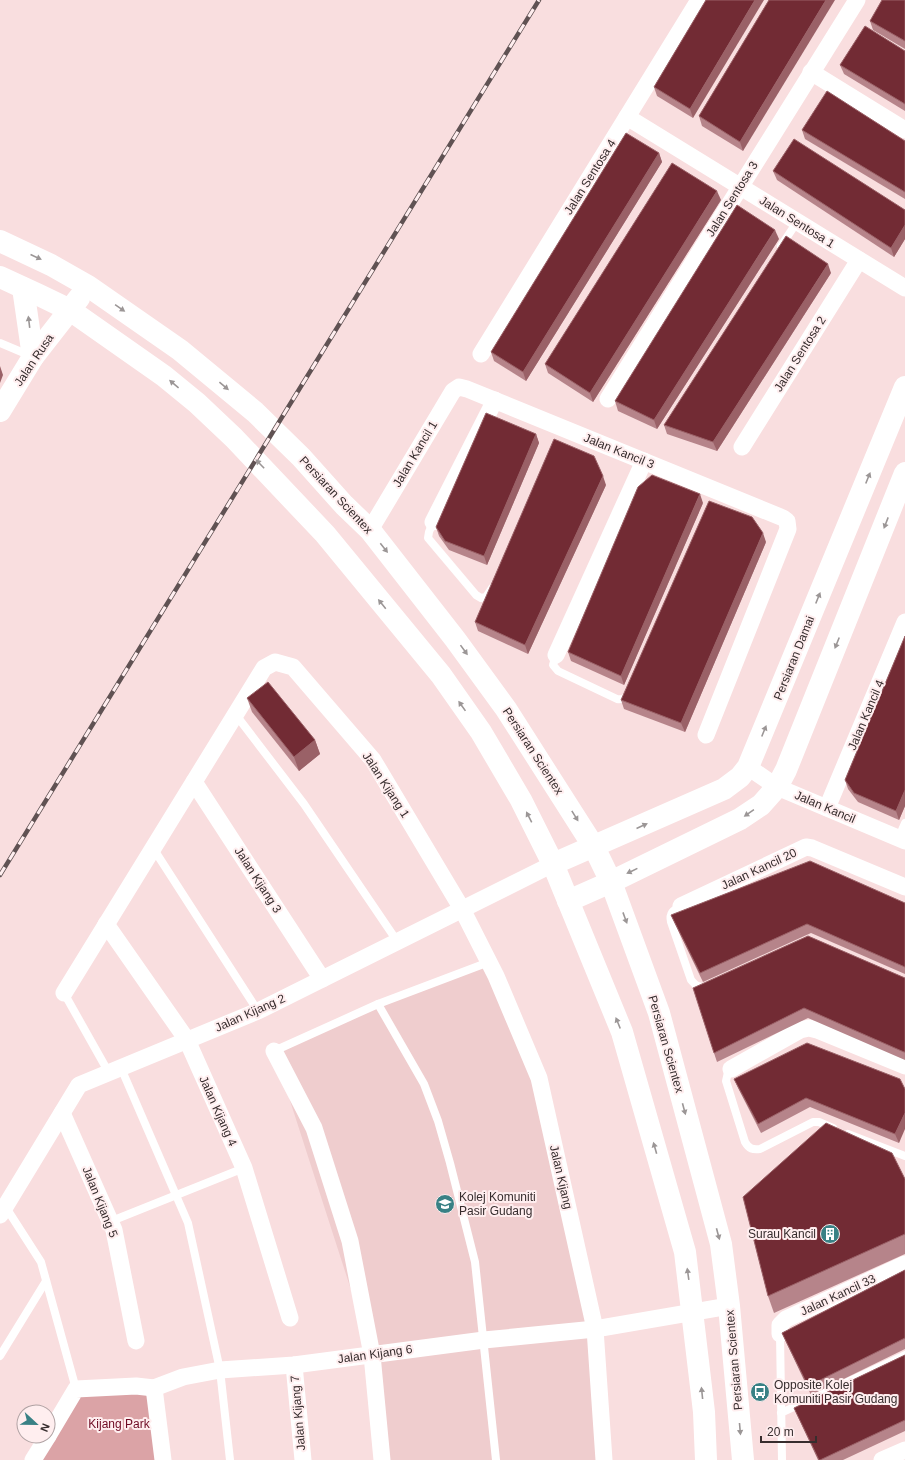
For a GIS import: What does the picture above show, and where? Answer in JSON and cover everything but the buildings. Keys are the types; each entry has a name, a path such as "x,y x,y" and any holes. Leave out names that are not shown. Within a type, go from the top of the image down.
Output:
{"main road":[{"name":"Persiaran Scientex","path":"0,241 51,264 88,286 180,350 255,412 301,457 344,505 370,530 455,639 506,709 594,847 611,882 659,1013 721,1244 729,1306 743,1460"},
{"path":"0,277 70,310 164,376 197,403 234,438 286,491 325,534 441,675 480,732 521,800 553,864 622,1032 685,1252 704,1412 706,1460"},
{"name":"Jalan Rusa","path":"0,411 34,357 88,286"},
{"path":"23,288 34,357"},
{"name":"Persiaran Damai","path":"553,864 724,790 740,777 748,767 905,387"},
{"path":"568,900 611,882 740,819 761,805 777,787 786,770 905,473"}],"street":[{"name":"Jalan Sentosa 4","path":"481,354 699,0"},
{"name":"Jalan Sentosa 3","path":"608,399 857,0"},
{"path":"811,72 905,130"},
{"name":"Jalan Sentosa 1","path":"627,117 905,288"},
{"name":"Jalan Sentosa 2","path":"742,447 859,260"},
{"name":"Jalan Kancil 1","path":"370,530 453,391 459,387 467,389"},
{"name":"Jalan Kancil 3","path":"467,389 495,400 558,430 644,461 716,494 772,512 786,521 788,529 706,735"},
{"path":"434,522 495,400"},
{"path":"556,655 644,461"},
{"name":"Jalan Kancil 4","path":"827,808 905,622"},
{"name":"Jalan Kijang 1","path":"236,715 264,668 275,662 293,667 373,760 462,909"},
{"path":"64,993 236,715"},
{"name":"Jalan Kancil","path":"748,767 777,787 902,840"},
{"name":"Jalan Kijang 3","path":"194,782 322,979"},
{"name":"Jalan Kancil 20","path":"681,906 806,847 812,848 905,887"},
{"name":"Jalan Kijang 2","path":"3,1210 79,1085 258,1011 553,864"},
{"name":"Jalan Kijang","path":"462,909 488,962 539,1078 595,1329 604,1460"},
{"name":"Jalan Kijang 4","path":"106,924 187,1040 244,1168 290,1318"},
{"path":"731,1069 800,1030 809,1028 905,1066"},
{"path":"274,1051 314,1128 348,1233 372,1355 382,1460"},
{"name":"Jalan Kijang 5","path":"62,1113 109,1222 114,1230 136,1341"},
{"name":"Jalan Kancil 33","path":"780,1334 780,1325 786,1319 905,1264"},
{"name":"Jalan Kijang 6","path":"76,1389 136,1386 154,1388 183,1377 220,1370 294,1365 484,1340 595,1329 729,1306"},
{"name":"Jalan Kijang 7","path":"294,1365 302,1460"},
{"path":"154,1388 163,1460"},
{"path":"56,1423 76,1389"},
{"path":"33,1460 43,1444"},
{"path":"882,1460 905,1450"}],"lane":[{"path":"775,255 797,222"},
{"path":"0,343 34,357"},
{"path":"434,522 428,538 476,595 481,598 486,597 490,593 496,578"},
{"path":"556,655 553,665 558,672 617,699 625,698 631,687"},
{"path":"236,715 304,804 397,942"},
{"path":"902,840 905,823"},
{"path":"153,848 258,1011"},
{"path":"681,906 672,912 670,916 691,980 695,985 700,987 713,983"},
{"path":"274,1051 378,1004 488,962"},
{"path":"64,993 115,1070 188,1223 220,1370 230,1460"},
{"path":"378,1004 424,1084 438,1121 475,1262 496,1460"},
{"path":"731,1069 728,1072 726,1081 745,1142 748,1147 754,1150 760,1149 810,1123 816,1122 905,1156"},
{"path":"109,1222 244,1168"},
{"path":"3,1210 41,1262 76,1389"},
{"path":"0,1356 46,1281"},
{"path":"780,1334 782,1460"},
{"path":"781,1413 905,1355"}],"shaded area":[{"name":"Kolej Komuniti Pasir Gudang","path":"489,962 539,1078 595,1329 604,1460 382,1460 372,1355 274,1051"}],"green space":[{"name":"Kijang Park","path":"154,1388 163,1460 33,1460 43,1444 56,1444 56,1422 76,1389"}],"railway":[{"path":"0,875 539,0"}],"place":[{"name":"Kolej Komuniti Pasir Gudang","path":"445,1204"},
{"name":"Surau Kancil","path":"830,1234"},
{"name":"Opposite Kolej Komuniti Pasir Gudang","path":"760,1392"}]}
